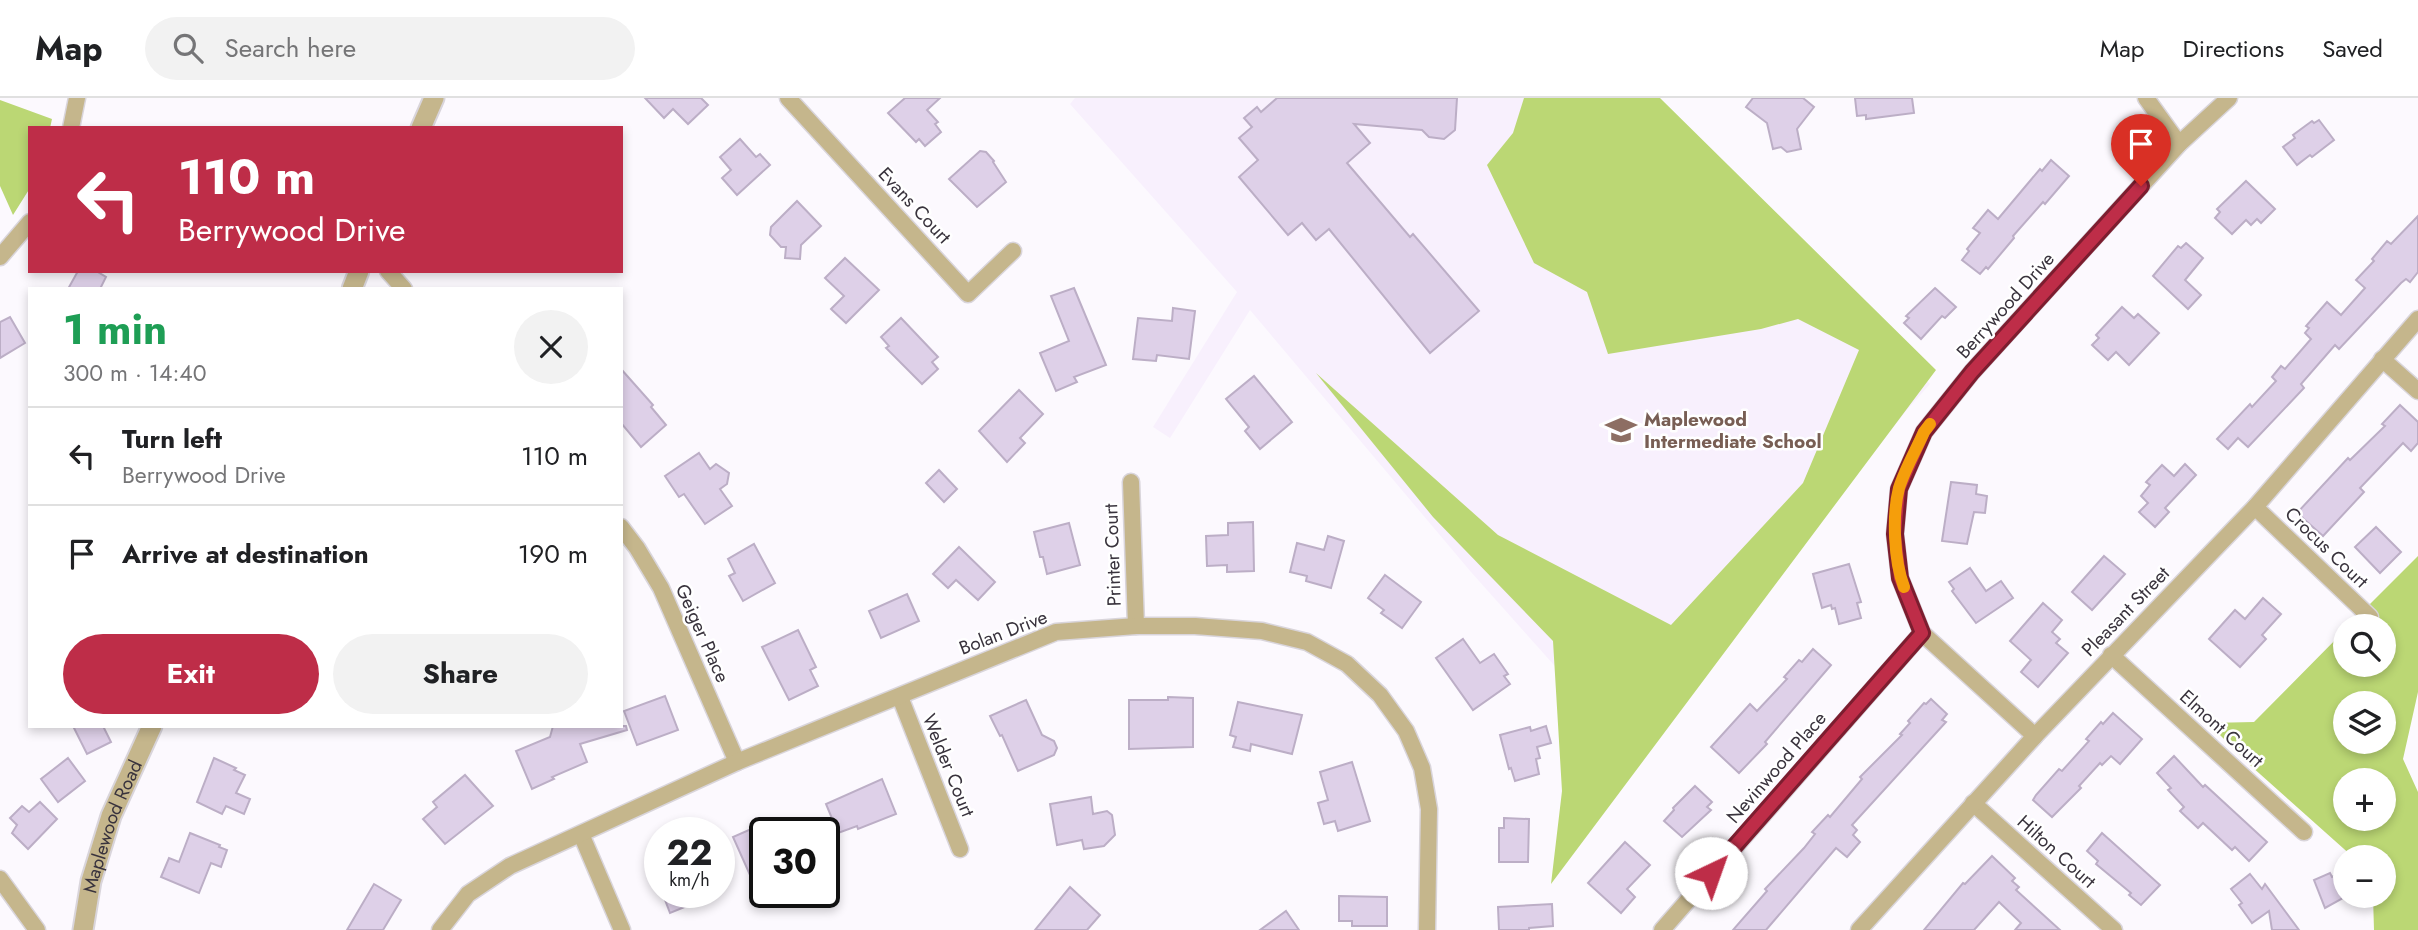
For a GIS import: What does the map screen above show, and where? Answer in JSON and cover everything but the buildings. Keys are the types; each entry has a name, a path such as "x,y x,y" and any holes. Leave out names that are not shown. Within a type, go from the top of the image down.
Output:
{"street":[{"path":"71,126 77,98"},
{"path":"422,126 434,98"},
{"name":"Evans Court","path":"788,98 968,294 1013,251"},
{"path":"2146,98 2179,144"},
{"name":"Berrywood Drive","path":"2035,736 1922,633 1900,578 1895,534 1899,489 1924,432 1972,372 2179,144 2229,98"},
{"path":"0,257 28,224"},
{"path":"390,273 402,287"},
{"name":"Pleasant Street","path":"1859,930 2035,736 2255,507 2418,319"},
{"path":"2382,359 2418,391"},
{"name":"Printer Court","path":"1131,482 1136,626"},
{"name":"Crocus Court","path":"2255,507 2367,614"},
{"name":"Geiger Place","path":"623,530 661,589 737,762"},
{"name":"Bolan Drive","path":"440,930 468,894 510,866 737,762 1056,632 1136,626 1195,626 1262,631 1307,642 1347,664 1380,695 1406,731 1422,768 1429,809 1427,930"},
{"name":"Nevinwood Place","path":"1662,930 1922,633"},
{"name":"Elmont Court","path":"2111,655 2304,832"},
{"name":"Welder Court","path":"900,697 960,849"},
{"name":"Maplewood Road","path":"83,930 91,881 111,816 151,728"},
{"name":"Hilton Court","path":"1973,803 2114,930"},
{"path":"580,834 622,930"},
{"path":"0,879 37,930"}],"shaded area":[{"name":"Maplewood Intermediate School","path":"1075,98 1657,98 1930,384 1906,411 1637,758 1471,572 1250,310 1170,438 1153,427 1237,292 1070,104"}],"green space":[{"path":"1524,98 1660,98 1936,370 1551,884 1562,791 1553,641 1433,517 1316,373 1498,535 1671,625 1803,483 1859,350 1798,319 1761,329 1608,354 1587,292 1534,263 1487,165 1513,133"},
{"path":"0,100 52,119 50,126 28,126 28,191 13,215 0,186"},
{"path":"2418,556 2418,692 2403,759 2418,792 2418,930 2374,930 2373,908 2396,908 2396,845 2340,845 2251,766 2208,723 2254,722 2333,642 2333,677 2396,677 2396,614 2360,614"}],"slow traffic":[{"path":"1904,587 1900,578 1895,534 1899,489 1930,424"}],"place":[{"name":"Maplewood Intermediate School","path":"1621,430"}],"route":[{"path":"1711,873 1922,633 1900,578 1895,534 1899,489 1924,432 1972,372 2141,186"}]}
